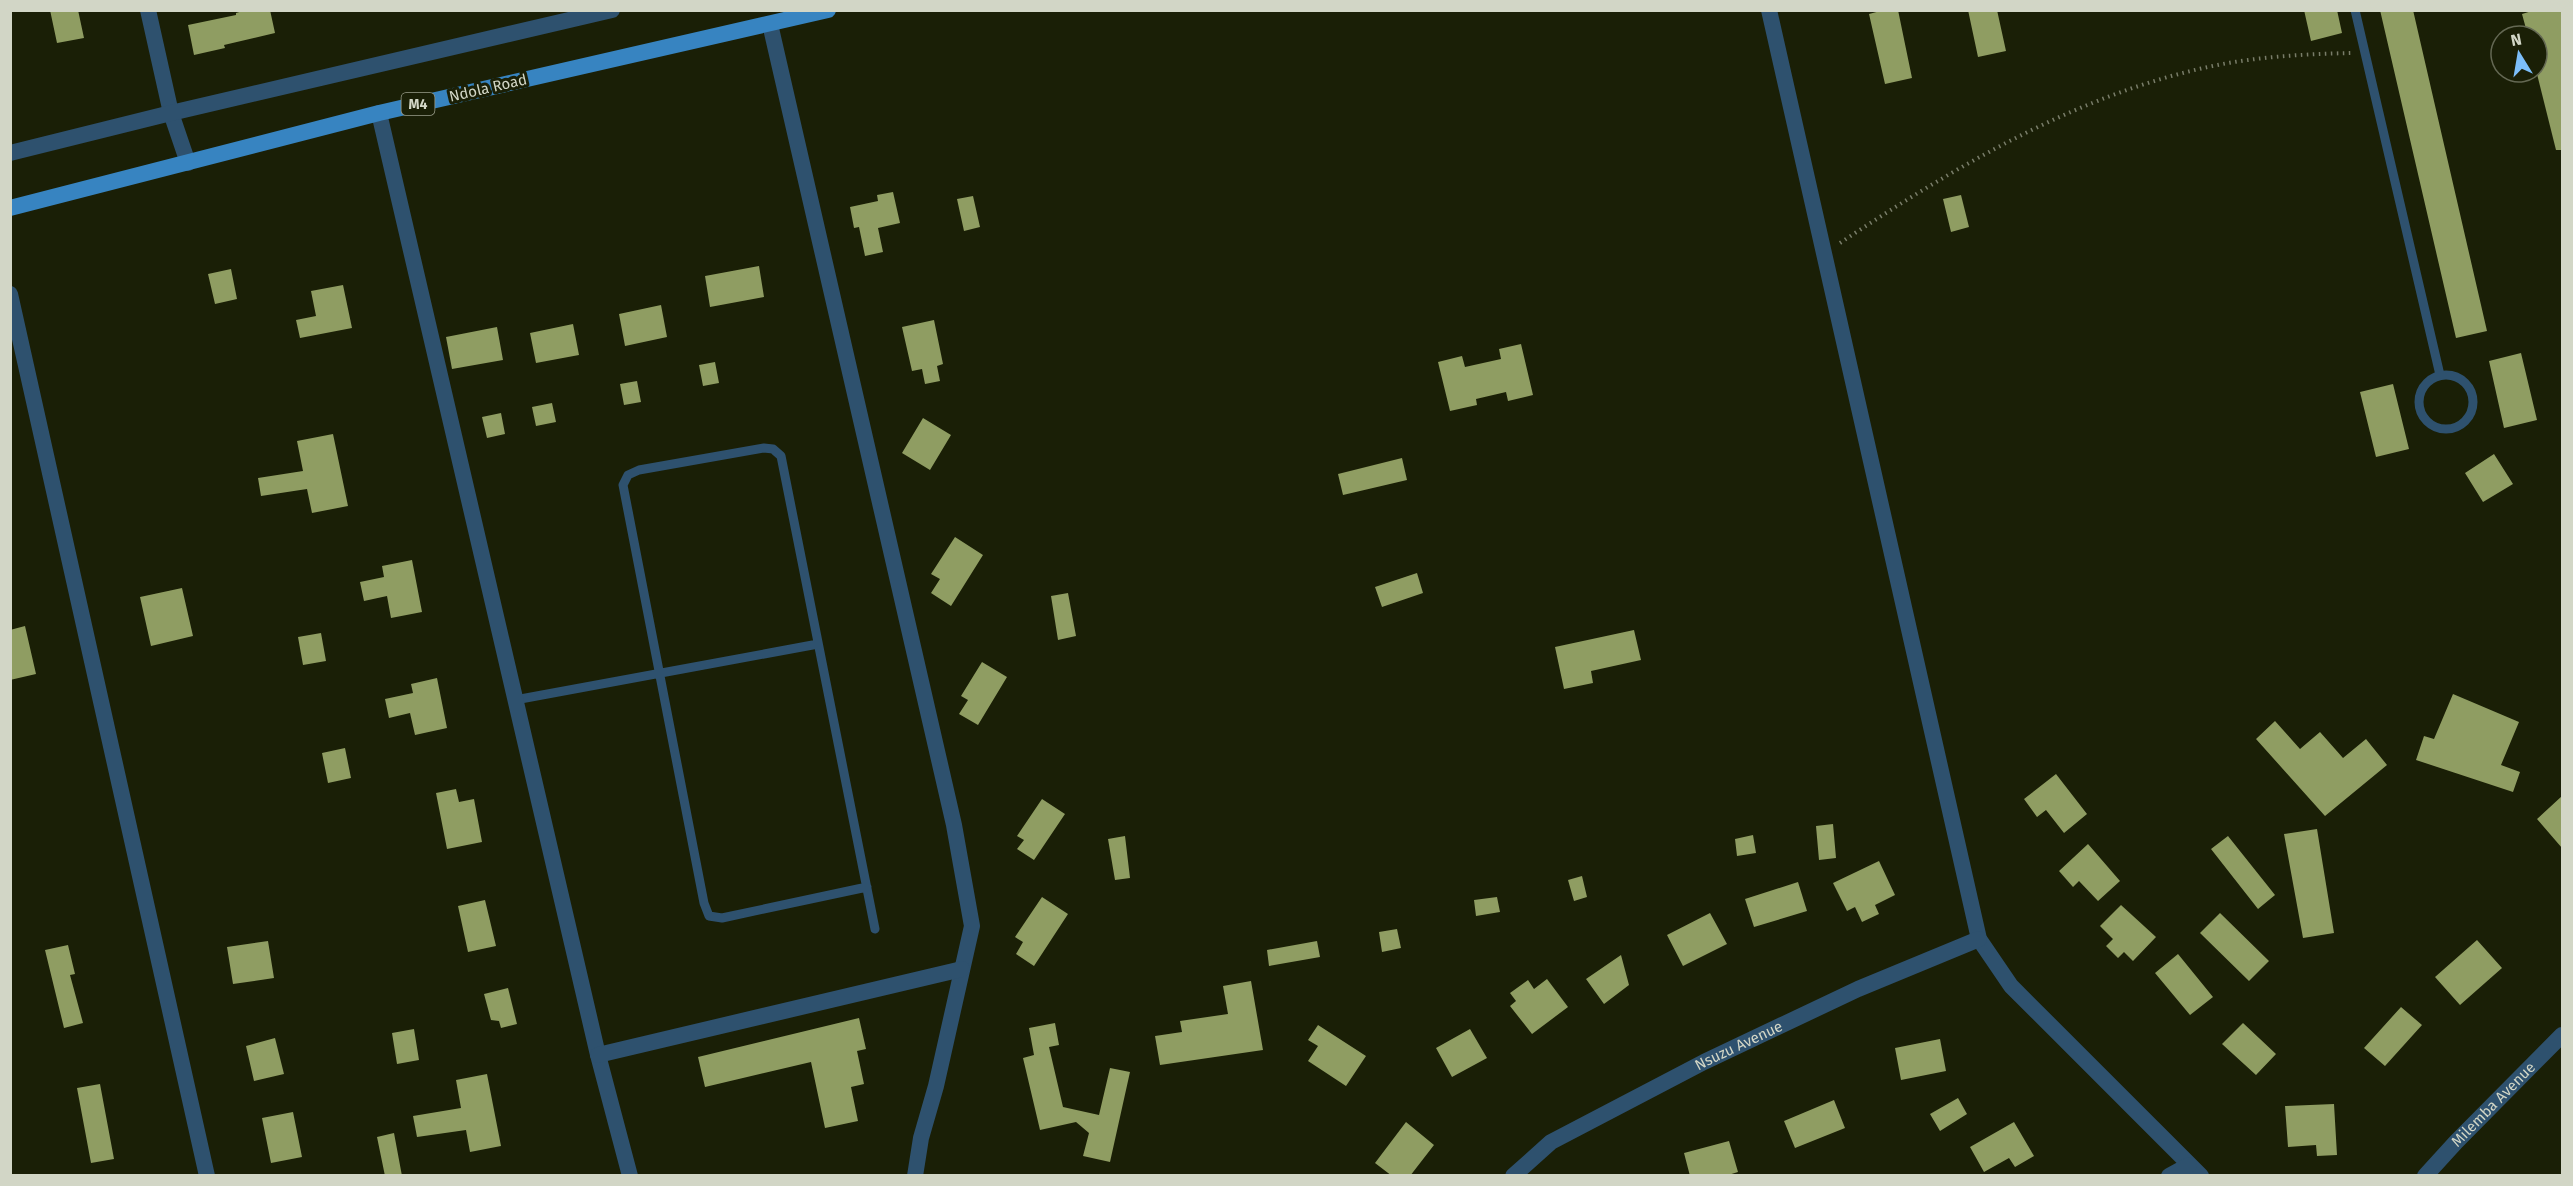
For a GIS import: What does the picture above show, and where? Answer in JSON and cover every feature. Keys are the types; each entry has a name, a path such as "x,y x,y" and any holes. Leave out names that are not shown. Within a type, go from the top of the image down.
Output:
{"main road":[{"name":"Ndola Road","path":"10,208 379,113 828,10"}],"street":[{"path":"148,10 171,113 188,163"},
{"path":"10,153 612,10"},
{"path":"1768,10 1979,939 2012,986 2195,1170"},
{"path":"770,24 954,825 972,926 936,1086 921,1138 915,1176"},
{"path":"379,113 598,1055 630,1176"},
{"path":"10,294 207,1176"},
{"name":"Nsuzu Avenue","path":"1513,1176 1551,1142 1704,1062 1858,989 1979,939"},
{"path":"598,1055 962,969"},
{"name":"Milemba Avenue","path":"2425,1176 2562,1035"},
{"path":"2169,1176 2195,1170"}],"lane":[{"path":"2355,10 2440,375"},
{"path":"2440,375 2456,376 2468,386 2474,400 2471,416 2459,427 2444,430 2429,425 2420,412 2419,396 2422,390 2426,383 2440,375"},
{"path":"867,887 722,918 710,916 704,903 623,485 628,475 639,470 764,448 773,448 781,456 818,644 867,887 875,929"},
{"path":"515,700 818,644"}],"path":[{"path":"1824,253 1913,194 1995,149 2062,116 2128,90 2199,69 2242,62 2310,54 2364,53"}],"building":[{"path":"50,10 78,10 84,38 57,43"},
{"path":"246,10 270,10 275,33 194,55 188,25 236,15"},
{"path":"1884,10 1898,10 1912,78 1885,84 1869,14"},
{"path":"1968,10 1997,10 2006,51 1978,57"},
{"path":"2304,10 2337,10 2342,33 2311,41"},
{"path":"2380,10 2413,10 2487,331 2456,338"},
{"path":"2535,10 2562,10 2562,150 2556,150 2540,84 2549,84 2549,24 2525,24 2522,14"},
{"path":"893,192 900,223 878,228 883,252 865,256 859,227 854,228 850,207 878,201 877,195"},
{"path":"1961,195 1969,227 1951,232 1943,199"},
{"path":"973,196 980,227 964,231 957,199"},
{"path":"759,266 764,297 710,307 705,276"},
{"path":"231,269 237,299 215,304 208,274"},
{"path":"343,285 352,328 300,338 296,320 316,316 311,291"},
{"path":"661,305 667,337 625,346 619,314"},
{"path":"934,320 943,364 937,366 940,381 925,384 922,369 912,371 902,327"},
{"path":"573,324 579,355 536,363 530,333"},
{"path":"497,327 503,360 452,369 446,337"},
{"path":"1521,344 1533,395 1508,401 1506,392 1476,399 1477,405 1450,411 1438,362 1462,356 1465,367 1501,359 1499,349"},
{"path":"2521,353 2537,420 2504,428 2489,361"},
{"path":"715,362 719,383 703,386 699,365"},
{"path":"637,381 641,402 624,405 620,384"},
{"path":"2393,384 2409,449 2376,457 2360,392"},
{"path":"552,403 556,422 536,426 532,407"},
{"path":"501,413 505,434 487,438 482,417"},
{"path":"923,418 951,435 930,470 902,453"},
{"path":"333,434 348,506 312,513 307,489 261,496 258,478 303,471 297,441"},
{"path":"2494,454 2513,484 2483,502 2465,473"},
{"path":"1402,458 1407,480 1343,495 1338,474"},
{"path":"955,537 983,555 951,606 931,593 940,579 931,574"},
{"path":"412,560 422,612 391,618 387,596 364,601 360,582 384,577 382,566"},
{"path":"1417,573 1423,593 1382,607 1375,587"},
{"path":"182,588 193,636 151,646 140,597"},
{"path":"1068,593 1076,636 1058,640 1051,596"},
{"path":"25,626 36,674 10,680 10,630"},
{"path":"1634,630 1641,660 1591,671 1593,683 1564,689 1555,647"},
{"path":"321,633 326,661 303,665 298,637"},
{"path":"982,662 1007,677 978,725 959,714 968,700 961,696"},
{"path":"437,678 447,728 415,735 410,713 389,718 385,699 413,693 411,684"},
{"path":"2453,694 2519,722 2501,765 2520,772 2513,792 2416,760 2424,736 2434,739"},
{"path":"2275,721 2300,749 2320,732 2343,758 2366,739 2387,765 2325,816 2256,739"},
{"path":"345,748 351,778 328,783 322,753"},
{"path":"2056,774 2087,814 2064,833 2046,810 2037,817 2024,799"},
{"path":"456,789 459,802 474,799 482,842 447,849 436,793"},
{"path":"2562,796 2562,848 2537,819"},
{"path":"1042,799 1065,814 1034,860 1017,849 1024,840 1017,836"},
{"path":"1833,824 1836,858 1819,860 1816,826"},
{"path":"2317,829 2334,933 2303,938 2284,834"},
{"path":"1753,835 1756,853 1737,856 1735,839"},
{"path":"1125,836 1130,878 1115,880 1108,839"},
{"path":"2228,836 2275,895 2258,909 2211,849"},
{"path":"2088,844 2120,881 2098,901 2079,881 2073,887 2059,871"},
{"path":"1879,861 1895,895 1875,905 1879,914 1862,922 1855,907 1847,911 1833,883"},
{"path":"1582,876 1587,897 1574,901 1568,880"},
{"path":"1798,882 1807,911 1754,927 1745,899"},
{"path":"1042,897 1068,914 1034,966 1016,954 1023,942 1015,937"},
{"path":"1497,897 1500,912 1476,916 1474,900"},
{"path":"485,900 496,946 468,952 458,906"},
{"path":"2121,905 2156,937 2133,961 2124,952 2118,958 2106,946 2113,939 2100,926"},
{"path":"1710,913 1727,944 1683,966 1667,935"},
{"path":"2220,913 2269,961 2249,981 2200,933"},
{"path":"1397,929 1401,948 1382,952 1379,932"},
{"path":"2477,940 2502,968 2460,1005 2435,977"},
{"path":"268,941 274,978 233,984 227,947"},
{"path":"1317,941 1320,957 1269,966 1267,950"},
{"path":"68,945 75,974 70,975 83,1023 64,1028 45,950"},
{"path":"2178,954 2213,997 2190,1015 2155,973"},
{"path":"1621,955 1629,985 1604,1004 1586,979"},
{"path":"1547,979 1568,1007 1532,1034 1510,1006 1516,1001 1510,993 1528,980 1534,989"},
{"path":"1251,981 1263,1050 1160,1065 1155,1036 1182,1032 1180,1021 1228,1014 1223,986"},
{"path":"508,988 517,1024 501,1028 499,1021 491,1020 484,994"},
{"path":"2401,1007 2422,1025 2385,1066 2364,1048"},
{"path":"859,1018 866,1049 857,1051 864,1084 851,1087 858,1121 825,1128 811,1062 705,1087 698,1057"},
{"path":"1055,1023 1059,1045 1049,1047 1063,1107 1099,1115 1110,1068 1130,1072 1110,1162 1083,1156 1089,1133 1076,1122 1040,1130 1023,1058 1034,1055 1029,1028"},
{"path":"2243,1023 2276,1054 2256,1075 2222,1044"},
{"path":"1318,1025 1366,1056 1346,1086 1308,1061 1318,1046 1308,1040"},
{"path":"414,1029 419,1060 397,1064 392,1033"},
{"path":"1470,1029 1487,1058 1452,1077 1436,1048"},
{"path":"275,1038 284,1074 254,1081 246,1046"},
{"path":"1940,1039 1946,1071 1901,1080 1895,1048"},
{"path":"487,1074 501,1146 470,1152 466,1130 417,1137 413,1116 461,1108 456,1080"},
{"path":"100,1084 114,1159 91,1163 77,1088"},
{"path":"1958,1098 1967,1114 1940,1131 1930,1114"},
{"path":"1834,1100 1845,1128 1795,1148 1784,1121"},
{"path":"2334,1104 2337,1155 2317,1156 2316,1145 2288,1147 2285,1106"},
{"path":"293,1112 302,1157 271,1163 262,1118"},
{"path":"1406,1122 1434,1145 1410,1176 1392,1176 1375,1163"},
{"path":"2014,1122 2034,1156 2015,1167 2009,1158 1984,1172 1970,1147"},
{"path":"394,1133 402,1176 385,1176 377,1137"},
{"path":"1729,1141 1738,1172 1725,1176 1690,1176 1684,1153"}]}
